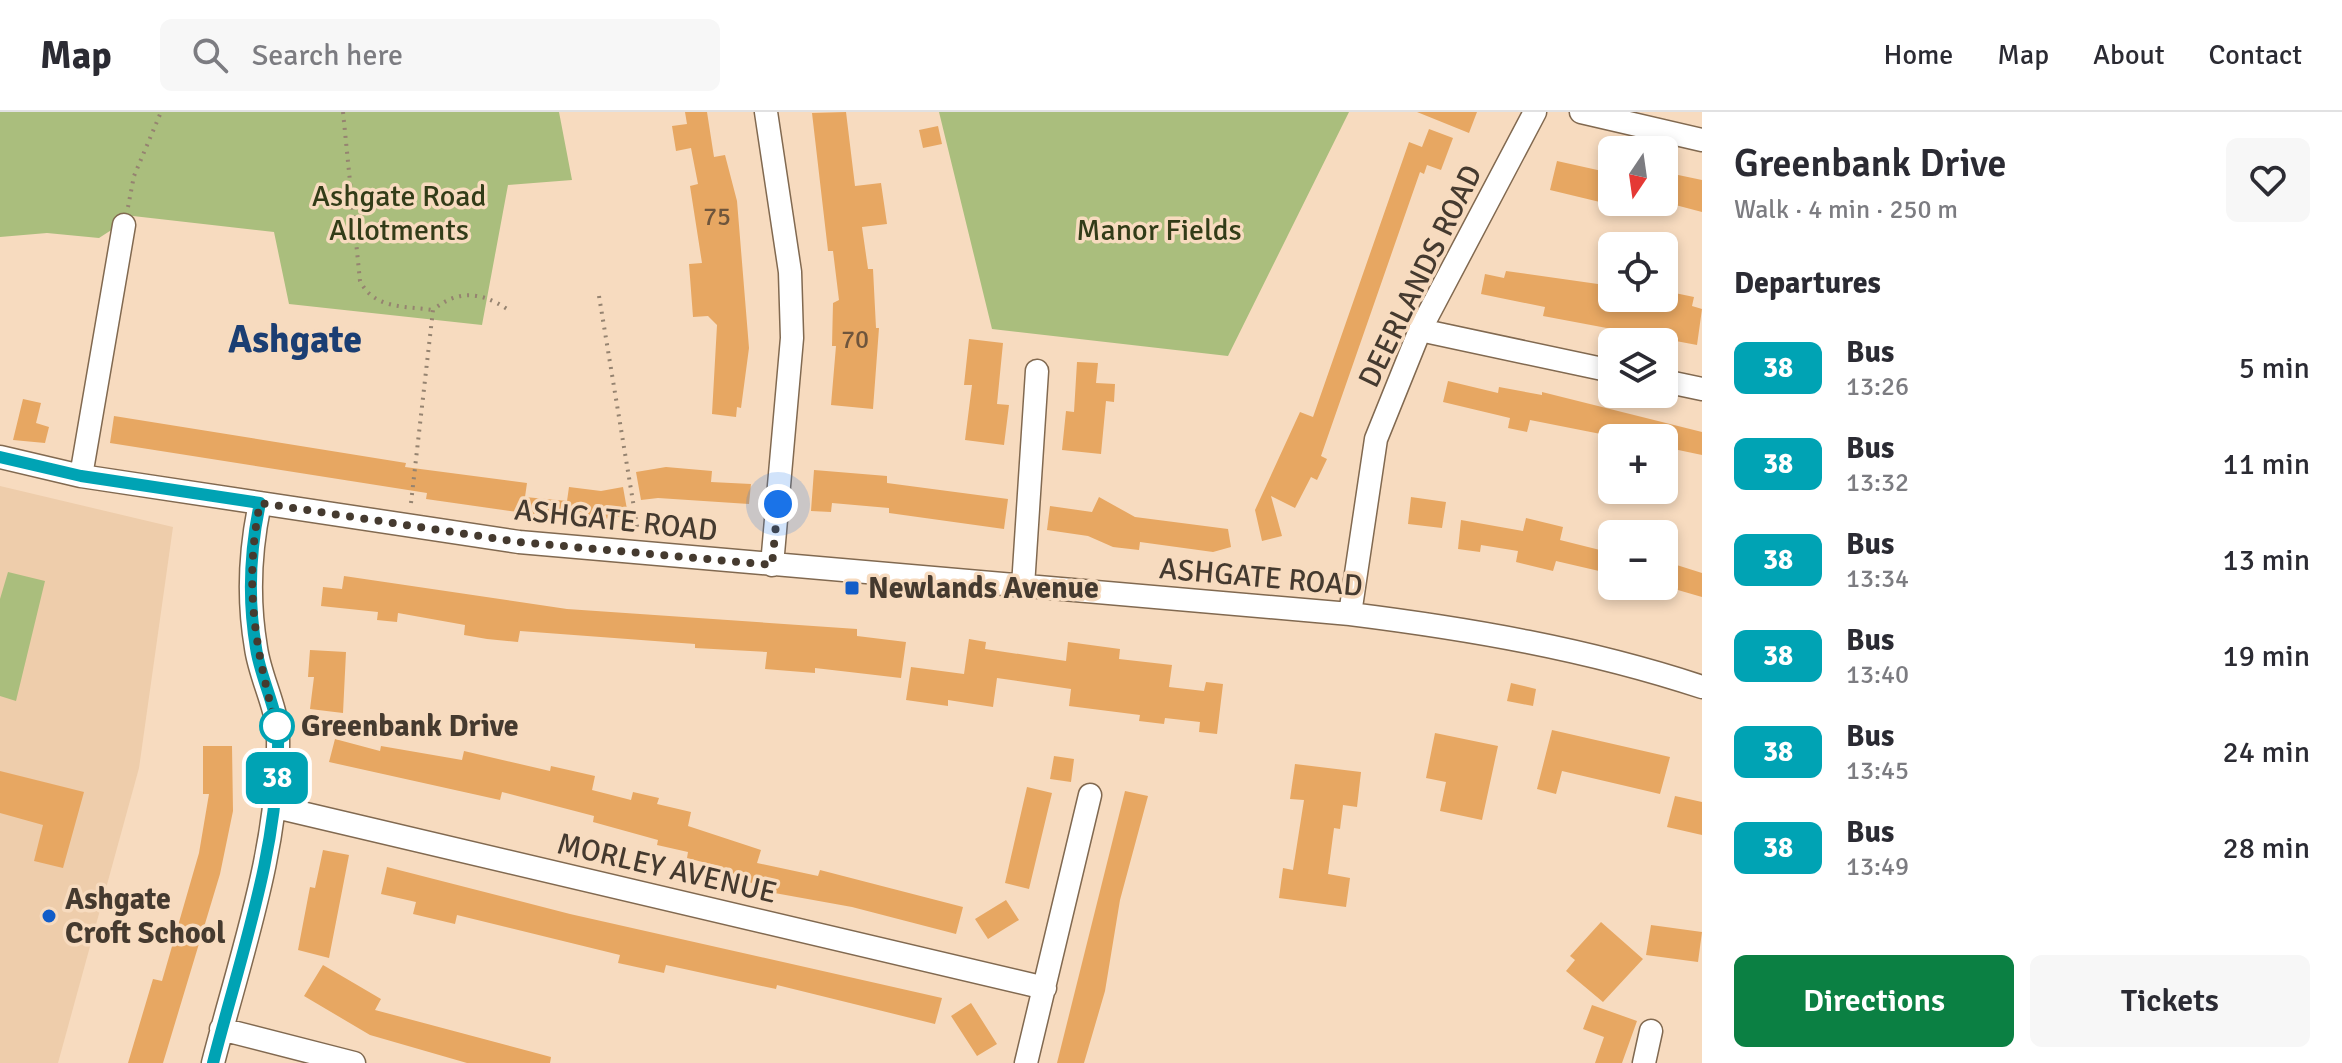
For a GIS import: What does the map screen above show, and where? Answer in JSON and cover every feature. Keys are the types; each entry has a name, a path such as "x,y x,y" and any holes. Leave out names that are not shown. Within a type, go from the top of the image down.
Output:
{"street":[{"path":"766,112 790,272 792,338 772,565"},
{"name":"DEERLANDS ROAD","path":"1350,614 1376,439 1420,330 1535,112"},
{"path":"1581,112 1702,140"},
{"path":"81,476 124,225"},
{"path":"1420,330 1598,368"},
{"path":"1023,586 1037,371"},
{"path":"1678,384 1702,389"},
{"name":"ASHGATE ROAD","path":"0,457 81,476 519,542 1350,614 1475,629 1600,657 1702,687"},
{"path":"213,1063 276,807 278,733 256,648 253,601 251,547 260,503"},
{"path":"1026,1063 1090,795"},
{"name":"MORLEY AVENUE","path":"276,807 1045,988"},
{"path":"221,1029 354,1063"},
{"path":"1644,1063 1651,1031"}],"path":[{"path":"124,225 134,176 161,112"},
{"path":"343,112 360,281 368,296 378,302 433,310"},
{"path":"408,526 433,310 449,297 474,295 507,309"},
{"path":"599,296 642,554"}],"shaded area":[{"name":"Ashgate Croft School","path":"0,486 173,527 139,768 58,1063 0,1063"}],"green space":[{"name":"Ashgate Road Allotments","path":"0,112 559,112 572,180 508,185 482,325 289,304 274,232 133,216 99,238 47,233 0,237"},
{"name":"Manor Fields","path":"939,112 1349,112 1228,356 992,329"},
{"path":"8,572 45,581 16,701 0,696 0,599"}],"building":[{"path":"685,112 707,112 714,157 725,155 737,201 749,348 741,408 737,407 736,417 712,414 717,325 708,316 693,317 689,264 702,263 690,186 698,184 691,148 676,151 672,126 687,124"},
{"path":"846,112 855,186 881,183 887,224 862,227 868,269 873,269 876,328 879,328 873,409 831,405 836,346 832,346 833,303 839,300 833,251 828,251 812,113"},
{"path":"1417,112 1477,112 1469,133"},
{"path":"938,126 942,144 923,148 919,130"},
{"path":"1429,129 1453,138 1441,170 1427,165 1424,174 1420,172 1321,456 1327,459 1317,480 1311,477 1295,508 1271,496 1282,536 1262,541 1255,510 1300,412 1313,417 1409,142 1422,147"},
{"path":"1557,161 1598,170 1598,202 1550,190"},
{"path":"1678,175 1702,180 1702,212 1678,206"},
{"path":"1506,271 1598,284 1598,312 1678,312 1678,294 1694,297 1692,306 1702,309 1697,345 1678,341 1678,328 1607,328 1543,316 1545,307 1481,294 1485,274 1504,278"},
{"path":"969,339 1003,343 997,404 1009,405 1004,445 965,440 972,385 964,385"},
{"path":"1077,362 1098,363 1096,383 1115,384 1114,402 1106,401 1101,454 1062,450 1066,411 1074,412"},
{"path":"1448,381 1498,393 1499,387 1542,395 1542,392 1670,424 1598,424 1598,433 1530,420 1527,432 1508,428 1510,418 1443,402"},
{"path":"23,399 41,403 36,423 49,427 45,443 13,440"},
{"path":"114,416 406,463 405,467 527,483 525,497 567,501 569,487 601,491 623,487 628,515 592,521 510,511 426,499 427,493 110,443"},
{"path":"1678,426 1702,432 1702,455 1678,450"},
{"path":"666,467 712,471 711,482 751,484 749,504 658,498 641,500 636,472"},
{"path":"814,470 887,476 887,483 1008,499 1004,529 889,513 889,508 832,503 831,512 811,511"},
{"path":"1099,497 1135,517 1228,529 1231,547 1213,552 1140,542 1139,550 1113,547 1088,536 1047,530 1050,506 1092,512"},
{"path":"1411,497 1446,502 1442,528 1408,524"},
{"path":"1526,518 1563,527 1560,540 1598,550 1598,571 1556,561 1553,571 1516,562 1518,551 1481,545 1480,552 1458,549 1461,520 1523,531"},
{"path":"1678,565 1702,573 1702,597 1678,590"},
{"path":"344,576 567,609 857,629 857,636 906,642 901,678 815,668 815,673 765,669 767,652 695,648 695,644 520,631 518,642 487,639 464,635 465,625 398,613 397,622 377,620 378,612 321,606 323,587 342,589"},
{"path":"969,639 986,642 985,649 1066,661 1068,642 1120,649 1119,659 1172,665 1169,687 1204,691 1206,682 1223,684 1217,734 1199,732 1200,722 1165,718 1164,724 1139,721 1140,715 1069,706 1071,689 997,678 993,707 948,700 948,706 906,700 911,667 964,674"},
{"path":"310,650 346,652 343,713 310,709 314,677 308,677"},
{"path":"1511,683 1536,689 1533,706 1507,701"},
{"path":"1552,730 1670,757 1660,794 1562,771 1556,794 1537,789"},
{"path":"1435,733 1498,746 1482,820 1440,811 1446,782 1426,778"},
{"path":"335,739 380,751 381,746 462,760 464,751 550,771 551,766 595,776 592,790 631,800 633,792 659,798 657,804 691,812 688,826 761,850 757,863 818,876 820,870 963,907 956,934 852,907 758,890 759,885 721,874 722,867 687,858 688,852 657,845 658,840 593,822 594,816 502,792 500,800 329,762"},
{"path":"203,746 232,746 233,811 220,874 163,1063 128,1063 153,979 162,981 199,853 209,794 203,794"},
{"path":"1054,756 1074,759 1071,782 1050,779"},
{"path":"1295,764 1361,772 1357,807 1343,805 1340,829 1334,828 1328,874 1350,878 1346,907 1279,898 1283,868 1293,870 1304,800 1290,799"},
{"path":"0,771 84,792 63,868 34,861 43,825 0,813"},
{"path":"1027,787 1052,793 1029,889 1005,883"},
{"path":"1125,791 1148,796 1120,900 1105,991 1084,1063 1057,1063"},
{"path":"1675,796 1702,802 1702,835 1667,827"},
{"path":"323,850 349,855 329,958 298,950 310,887 315,888"},
{"path":"387,867 570,914 942,998 935,1024 777,985 776,989 666,965 664,973 618,963 620,955 457,915 455,924 413,914 416,902 381,894"},
{"path":"1006,900 1019,920 988,939 975,919"},
{"path":"1601,922 1643,959 1603,1002 1566,971 1575,960 1570,956"},
{"path":"1651,925 1702,932 1698,962 1646,955"},
{"path":"323,965 381,999 375,1010 551,1057 550,1063 467,1063 370,1035 304,996"},
{"path":"971,1003 997,1044 977,1056 951,1016"},
{"path":"1592,1005 1637,1021 1622,1063 1595,1063 1604,1037 1583,1029"}],"bus line":[{"name":"38","path":"0,457 81,476 260,503 251,547 253,601 256,648 278,733 276,807 213,1063"}],"place":[{"name":"Newlands Avenue","path":"852,588"},
{"name":"Greenbank Drive","path":"277,726"},
{"name":"Ashgate Croft School","path":"49,916"}],"district":[{"name":"Ashgate","path":"295,339"}],"route":[{"path":"277,726 278,733 256,648 251,547 260,503 519,542 772,565 778,504"}]}
